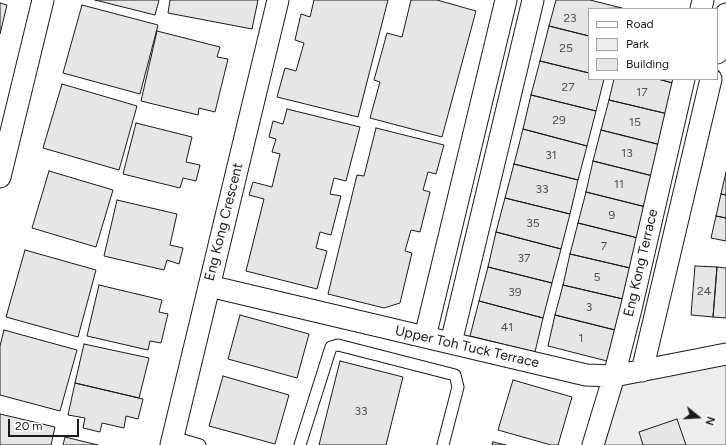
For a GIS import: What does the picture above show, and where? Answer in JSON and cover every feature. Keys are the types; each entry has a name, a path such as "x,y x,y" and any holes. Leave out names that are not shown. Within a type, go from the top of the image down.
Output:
{"street":[{"path":"0,177 43,0"},
{"name":"Eng Kong Crescent","path":"172,441 278,0"},
{"path":"426,337 506,0"},
{"path":"451,343 533,0"},
{"path":"718,49 726,14"},
{"name":"Eng Kong Terrace","path":"593,445 614,376 684,80"},
{"name":"Eng Kong Terrace","path":"642,371 711,80"},
{"name":"Upper Toh Tuck Terrace","path":"209,286 577,374 614,376 726,354"}],"lane":[{"path":"300,445 331,347 338,345 454,375 458,387 442,445"},
{"path":"172,441 200,445"}],"green space":[{"path":"726,356 726,445 591,445 612,378"}],"building":[{"path":"95,0 159,0 155,15"},
{"path":"170,0 258,0 252,29 168,13"},
{"path":"314,0 388,0 358,117 277,97 285,68 296,71 304,43 295,40 301,14 310,17"},
{"path":"411,0 437,0 476,11 442,137 370,118 380,82 374,80 387,33 402,37"},
{"path":"556,0 590,0 622,8 588,8 588,36 549,26"},
{"path":"0,3 7,5 0,34"},
{"path":"82,5 158,25 140,94 63,73"},
{"path":"549,26 588,36 588,73 540,61"},
{"path":"157,31 220,47 217,57 228,59 215,112 199,108 198,115 141,101"},
{"path":"540,61 588,73 588,80 604,80 596,111 531,95"},
{"path":"614,80 662,80 676,84 668,114 609,100"},
{"path":"662,80 677,80 676,84"},
{"path":"62,84 137,106 119,170 43,148"},
{"path":"531,95 596,111 587,146 523,129"},
{"path":"609,100 668,114 661,145 601,130"},
{"path":"287,109 360,127 346,181 334,178 330,194 341,196 331,235 320,232 316,248 327,251 317,289 246,271 264,199 249,195 253,182 272,187 280,154 272,152 276,139 269,137 273,121 283,124"},
{"path":"136,123 192,137 186,162 200,165 196,181 183,178 180,188 123,174"},
{"path":"376,128 444,145 436,174 428,172 423,190 430,192 420,232 411,230 405,251 412,253 400,303 384,308 328,294 357,175 364,176"},
{"path":"523,129 587,146 578,180 514,164"},
{"path":"601,130 661,145 653,176 593,161"},
{"path":"593,161 653,176 646,207 586,192"},
{"path":"514,164 578,180 570,214 505,198"},
{"path":"49,171 113,190 96,247 32,228"},
{"path":"726,172 726,195 721,194"},
{"path":"586,192 646,207 638,238 578,223"},
{"path":"721,194 726,195 726,218 716,216"},
{"path":"505,198 570,214 561,249 496,232"},
{"path":"117,200 177,214 170,245 183,248 179,264 167,260 164,270 104,256"},
{"path":"716,216 726,218 726,241 711,238"},
{"path":"578,223 638,238 630,268 570,254"},
{"path":"496,232 561,249 552,283 488,267"},
{"path":"25,250 96,270 78,337 6,317"},
{"path":"570,254 630,268 623,299 563,285"},
{"path":"695,266 717,267 713,317 691,315"},
{"path":"488,267 552,283 543,318 479,301"},
{"path":"717,267 726,268 726,318 713,317"},
{"path":"99,285 162,300 159,312 168,314 161,343 150,341 148,350 87,336"},
{"path":"563,285 623,299 615,330 555,315"},
{"path":"479,301 543,318 535,352 470,336"},
{"path":"240,315 309,334 297,378 228,359"},
{"path":"555,315 615,330 607,361 548,346"},
{"path":"4,330 77,350 60,411 0,395 0,346"},
{"path":"84,344 149,358 139,398 75,383"},
{"path":"340,361 403,377 386,445 319,445"},
{"path":"223,376 289,395 275,444 209,426"},
{"path":"513,380 572,397 558,445 551,445 498,430"},
{"path":"75,383 143,399 138,419 126,416 124,428 102,423 100,432 83,428 85,418 68,415"},
{"path":"0,414 55,427 51,445 0,445"},
{"path":"677,419 686,445 643,445 639,432"},
{"path":"65,437 98,445 63,445"},
{"path":"493,442 506,445 492,445"}]}
